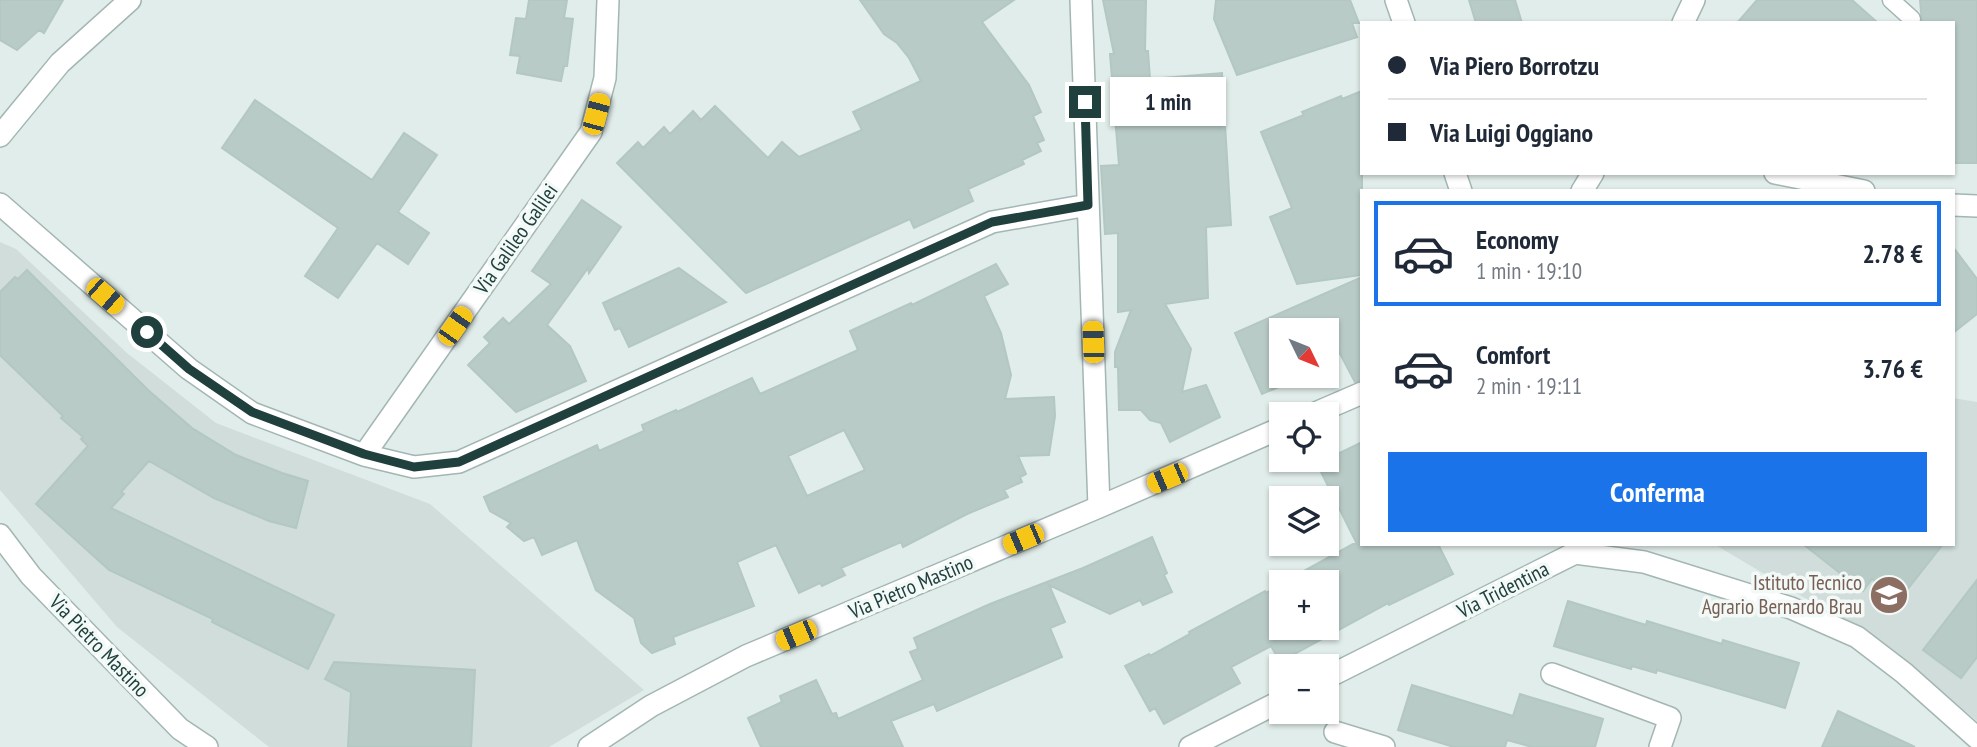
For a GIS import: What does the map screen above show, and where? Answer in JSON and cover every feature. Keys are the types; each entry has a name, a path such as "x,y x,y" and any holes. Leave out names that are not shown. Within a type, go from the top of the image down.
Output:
{"street":[{"path":"0,136 60,63 130,0"},
{"name":"Via Galileo Galilei","path":"364,454 591,132 605,78 608,0"},
{"path":"1081,0 1099,507"},
{"path":"1396,0 1403,21"},
{"path":"1684,21 1694,0"},
{"path":"1785,175 1854,189"},
{"path":"0,204 189,369 252,412 364,454 414,467 459,462 992,222 1088,205"},
{"path":"1955,205 1977,206"},
{"path":"1339,403 1360,394"},
{"name":"Via Pietro Mastino","path":"589,747 651,706 746,656 1269,433"},
{"name":"Via Pietro Mastino","path":"0,535 31,576 180,729 207,747"},
{"name":"Via Tridentina","path":"1339,671 1574,549 1644,562 1791,608 1857,636 1905,673 1977,738"},
{"path":"1552,674 1670,718 1660,747"},
{"path":"1190,747 1269,707"},
{"path":"1335,732 1384,747"}],"lane":[{"path":"1891,0 1912,19"}],"shaded area":[{"path":"0,242 16,249 127,353 216,423 430,504 644,690 549,747 269,747 117,627 0,490"},
{"name":"Istituto Tecnico Agrario Bernardo Brau","path":"1955,398 1977,402 1977,721 1887,647 1717,546 1955,546"}],"building":[{"path":"0,0 63,0 44,33 39,30 17,50 0,40"},
{"path":"529,0 567,0 564,18 573,19 567,66 564,66 561,81 517,73 520,56 510,55 516,18 526,19"},
{"path":"860,0 1014,0 982,22 1029,85 1041,112 1033,116 1044,140 1037,143 1041,151 1022,160 1024,164 968,189 973,201 914,228 910,219 746,293 617,163 638,142 643,148 664,127 670,134 693,111 701,120 715,106 768,158 782,142 799,157 862,130 853,112 921,81 909,58 897,43 884,34"},
{"path":"1103,0 1146,0 1145,51 1148,51 1150,79 1222,73 1231,225 1206,227 1208,298 1165,304 1191,349 1182,392 1206,385 1220,417 1170,442 1161,423 1150,420 1141,410 1119,410 1115,352 1131,310 1118,312 1118,233 1105,234 1101,166 1119,165 1110,54 1114,54"},
{"path":"1216,0 1350,0 1359,23 1352,23 1357,37 1237,75 1214,19"},
{"path":"1469,0 1515,0 1521,21 1475,21"},
{"path":"1757,0 1852,0 1876,21 1739,21"},
{"path":"1920,0 1977,0 1977,163 1955,163 1955,21 1922,21"},
{"path":"1360,92 1360,275 1297,284 1270,217 1292,208 1261,132 1304,115 1302,112 1341,96 1342,99"},
{"path":"255,100 372,180 404,133 437,155 398,212 429,233 408,264 377,243 338,298 305,276 338,228 222,148"},
{"path":"582,200 621,227 589,273 588,268 547,325 570,346 586,381 516,412 468,365 490,343 484,337 503,318 509,324 551,284 532,271"},
{"path":"1955,250 1977,279 1977,314 1955,331"},
{"path":"996,264 1008,284 984,296 1001,333 1011,375 1005,399 1054,397 1055,416 1049,455 1018,456 1026,474 1020,477 1022,482 1004,490 1008,497 967,514 903,547 901,542 841,568 845,575 799,593 776,545 737,562 754,606 673,637 675,644 652,653 641,643 634,618 596,590 577,540 542,555 534,537 524,541 507,527 511,523 490,511 484,497 597,445 599,451 644,431 642,425 676,410 677,412 752,378 760,394 858,350 850,331 911,303 912,305","holes":["844,430 865,470 807,496 788,456"]},
{"path":"679,268 726,302 629,347 620,328 615,330 603,303"},
{"path":"27,270 148,390 192,428 236,455 308,481 296,528 269,521 214,498 149,461 121,492 124,494 111,508 334,615 308,669 212,622 213,619 109,570 36,504 88,446 81,439 83,437 61,418 63,416 0,355 0,292 15,277 18,279"},
{"path":"1360,278 1360,381 1355,382 1339,352 1339,318 1269,318"},
{"path":"1269,318 1269,388 1276,388 1262,394 1235,333"},
{"path":"1360,443 1360,546 1439,546 1453,574 1389,605 1388,603 1339,630 1339,570 1306,570 1331,556 1339,556 1339,552 1357,544 1339,508 1339,486 1328,486 1321,472 1339,472 1339,453"},
{"path":"1152,537 1172,592 1143,605 1140,600 1110,614 1049,585 1065,622 1050,628 1062,657 937,711 934,704 891,721 903,747 761,747 748,718 782,702 780,696 816,680 832,714 836,713 838,719 923,680 910,652 918,649 914,638"},
{"path":"1806,546 1941,546 1899,600 1872,579 1863,591"},
{"path":"1977,580 1977,657 1961,678 1923,650"},
{"path":"1265,591 1269,591 1269,640 1320,640 1295,654 1276,654 1271,646 1231,667 1240,683 1164,724 1155,708 1150,711 1125,666 1149,654 1150,656 1190,634 1189,632"},
{"path":"1568,601 1646,625 1647,621 1722,644 1723,640 1799,663 1785,708 1657,670 1656,673 1632,666 1631,669 1554,646"},
{"path":"334,662 475,670 471,747 348,747 351,692 325,679"},
{"path":"1412,685 1513,716 1520,694 1603,719 1595,747 1532,747 1507,740 1505,747 1454,747 1398,730"},
{"path":"1838,711 1915,747 1822,747"}],"place":[{"name":"Istituto Tecnico Agrario Bernardo Brau","path":"1889,595"}],"route":[{"path":"147,332 189,369 252,412 364,454 414,467 459,462 992,222 1088,205 1085,102"}]}
